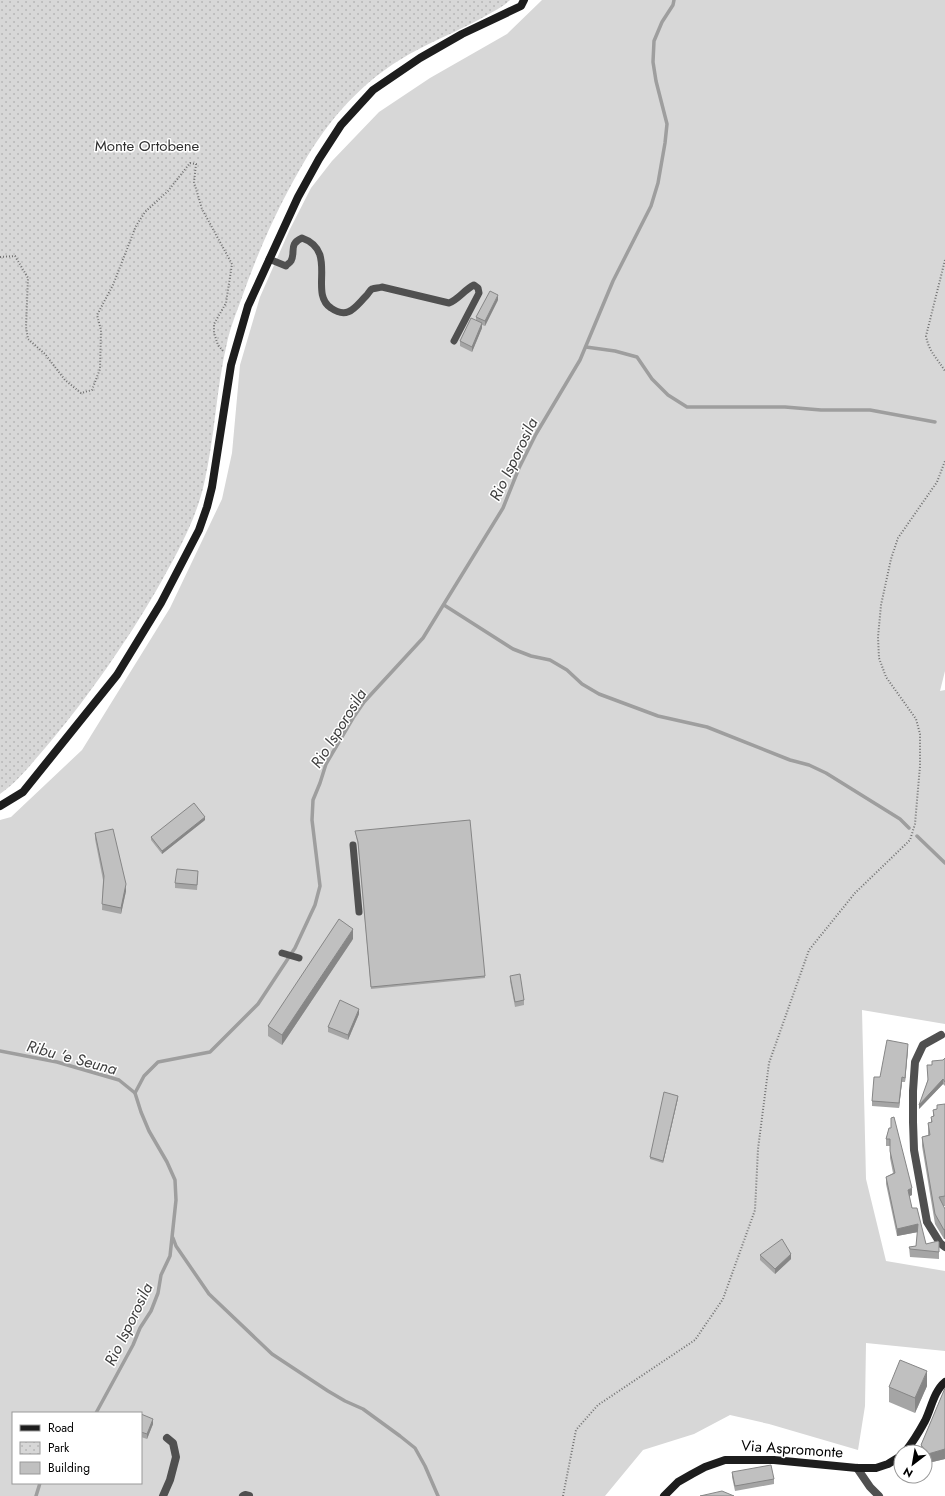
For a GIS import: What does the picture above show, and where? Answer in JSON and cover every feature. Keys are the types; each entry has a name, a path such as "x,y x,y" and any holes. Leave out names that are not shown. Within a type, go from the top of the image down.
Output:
{"main road":[{"path":"0,806 23,792 118,675 161,603 198,530 207,507 212,487 232,365 248,306 298,197 319,159 341,125 373,90 427,54 462,34 521,6 524,0"},
{"path":"912,1444 936,1396 945,1382"},
{"name":"Via Aspromonte","path":"664,1496 678,1482 705,1466 725,1460 800,1461 857,1468 876,1468 893,1461"}],"street":[{"path":"940,1035 923,1044 915,1062 913,1122 914,1150 927,1222 940,1243 945,1247"},
{"path":"162,1496 170,1480 176,1457 173,1443 166,1438"},
{"path":"857,1468 870,1487 879,1496"},
{"path":"243,1496 249,1496"}],"lane":[{"path":"269,259 286,266 292,260 293,246 297,240 302,238 308,240 314,245 321,255 322,296 326,305 334,311 344,313 352,311 372,289 382,287 449,303 456,300 467,289 474,285 478,288 478,293 454,341"},
{"path":"353,845 360,912"},
{"path":"282,953 299,958"}],"path":[{"path":"0,256 15,256 28,278 26,327 28,338 44,354 65,380 81,393 92,390 100,370 101,330 97,315 114,285 136,226 145,212 168,191 190,162 196,164 194,182 202,209 232,264 226,303 214,324 214,333 218,345 232,365"},
{"path":"945,260 926,336 930,350 945,371"},
{"path":"562,1496 576,1430 598,1405 695,1340 723,1300 755,1210 758,1149 769,1063 809,950 855,893 910,840 916,817 920,766 920,734 916,719 886,677 880,658 878,637 882,605 898,538 937,482 945,461"}],"green space":[{"name":"Monte Ortobene","path":"0,0 510,0 500,8 481,19 401,59 369,82 329,124 307,157 270,227 231,326 223,360 208,466 200,498 184,539 144,611 93,687 21,776 0,794"},
{"path":"542,0 945,0 945,671 940,691 945,690 945,1024 862,1010 866,1179 886,1261 945,1271 945,1351 866,1343 865,1406 858,1450 769,1424 730,1415 694,1434 643,1450 605,1496 0,1496 0,820 11,817 82,750 170,608 222,499 232,453 240,365 260,297 290,229 311,188 332,161 379,112 430,78 507,34"}],"building":[{"path":"490,291 498,295 485,321 476,317"},
{"path":"471,318 482,323 472,347 460,341"},
{"path":"194,803 205,817 162,851 151,837"},
{"path":"470,820 485,976 371,987 358,842 355,831"},
{"path":"113,829 126,884 121,908 102,904 104,876 95,833"},
{"path":"177,869 198,871 197,885 175,883"},
{"path":"339,919 353,929 282,1035 268,1026"},
{"path":"520,974 524,1000 515,1002 510,976"},
{"path":"340,1000 359,1009 348,1035 328,1027"},
{"path":"887,1040 908,1044 905,1078 902,1077 899,1103 872,1101 874,1077 880,1077"},
{"path":"945,1058 945,1082 943,1079 919,1105 928,1080 927,1065 932,1065 932,1061 943,1060"},
{"path":"664,1092 678,1096 663,1161 650,1157"},
{"path":"945,1104 945,1196 939,1197 945,1209 944,1230 935,1214 922,1137 930,1135 928,1123 932,1122 931,1117 934,1116 933,1110 937,1109 937,1105"},
{"path":"894,1117 912,1188 908,1190 912,1208 917,1208 926,1244 938,1241 939,1252 910,1249 909,1247 916,1246 918,1224 897,1229 886,1177 895,1173 890,1151 890,1139 886,1139 889,1128 891,1128 891,1118"},
{"path":"782,1239 791,1254 775,1269 760,1255"},
{"path":"900,1360 927,1371 915,1398 889,1387"},
{"path":"945,1388 945,1449 933,1453 933,1444 921,1444"},
{"path":"142,1414 153,1419 147,1434 142,1432"},
{"path":"771,1465 774,1479 735,1486 732,1472"},
{"path":"722,1491 734,1496 700,1496"}],"waterway":[{"name":"Rio Isporosila","path":"97,1412 133,1345 140,1328 151,1311 158,1293 161,1275 170,1256 176,1200 175,1180 167,1162 149,1131 135,1093 144,1076 158,1062 210,1052 258,1004 295,948 315,905 320,886 312,820 313,800 326,764 364,702 423,638 503,508 519,468 536,434 580,360 613,281 651,206 658,183 667,124 656,81 653,62 654,41 662,22 673,5 674,0"},
{"path":"586,347 615,351 637,357 652,379 668,395 687,407 785,407 821,410 870,410 935,422"},
{"path":"444,605 513,649 531,656 550,660 567,670 582,684 599,694 658,716 707,727 790,760 809,765 826,773 900,819 909,828"},
{"path":"917,836 945,863"},
{"name":"Ribu 'e Seuna","path":"0,1051 57,1062 119,1080 135,1093"},
{"path":"173,1238 176,1246 209,1294 272,1354 328,1391 363,1409 415,1448 425,1466 438,1496"},
{"name":"Rio Isporosila","path":"36,1496 40,1484"}]}
